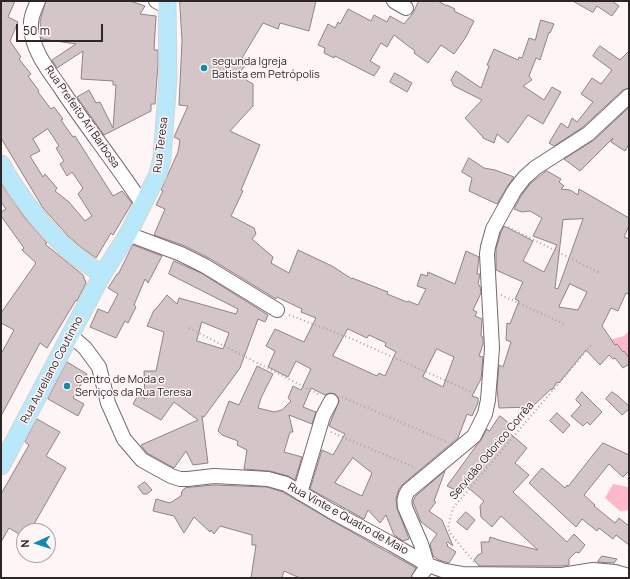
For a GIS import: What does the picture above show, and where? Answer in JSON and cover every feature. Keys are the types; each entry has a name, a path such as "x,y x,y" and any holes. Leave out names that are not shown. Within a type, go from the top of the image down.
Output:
{"main road":[{"name":"Rua Teresa","path":"102,274 128,234 143,206 158,174 162,158 168,78 163,3"},
{"path":"1,164 11,181 42,223 73,254 102,274"},
{"name":"Rua Aureliano Coutinho","path":"1,466 102,274"}],"street":[{"name":"Rua Prefeito Ari Barbosa","path":"38,1 32,15 31,28 35,44 43,61 77,113 130,184 143,206"},
{"path":"394,1 406,8"},
{"path":"419,578 427,565 421,544 405,507 405,496 408,491 474,436 485,414 488,400 492,348 488,247 493,229 514,191 524,178 538,166 588,134 629,96"},
{"path":"128,234 181,254 205,266 276,310"},
{"name":"Rua Vinte e Quatro de Maio","path":"70,335 85,348 95,360 108,403 115,422 124,439 142,460 171,476 180,479 214,476 268,479 286,484 427,565 445,571 462,574 561,576 599,570 629,576"},
{"path":"300,493 319,427 331,401"}],"path":[{"path":"497,222 600,273"},
{"path":"501,295 566,325"},
{"path":"276,310 350,338 478,395"},
{"name":"Servidão Odorico Corrêa","path":"484,574 450,533 448,526 453,508 593,342"},
{"path":"319,427 429,473"}],"shaded area":[{"path":"629,331 629,359 609,340 624,336"},
{"path":"613,484 629,486 629,510 620,511 605,498"}],"building":[{"path":"1,1 15,1 8,17 18,22 10,41 21,57 19,59 31,74 28,76 51,109 54,107 63,119 61,120 73,137 75,136 113,196 122,191 132,203 113,235 111,233 96,258 68,236 43,208 1,138","holes":["48,129 59,146 56,148 64,161 60,164 67,176 72,172 83,188 78,194 92,216 85,221 69,202 55,191 57,188 45,174 43,177 30,156 40,151 33,139"]},
{"path":"46,1 130,1 145,6 140,14 156,16 154,50 158,50 158,65 155,104 151,104 151,111 104,135 77,97 89,90 96,103 100,102 113,128 116,85 113,85 113,81 81,79 83,51 57,68 52,60 76,44 42,39 40,22"},
{"path":"180,1 316,1 309,31 280,23 278,29 263,23 242,58 248,61 238,75 253,84 253,106 230,131 260,145 241,190 243,191 231,216 254,228 256,234 252,239 273,257 271,263 289,273 298,250 332,266 352,279 388,292 387,294 407,302 408,301 418,305 426,289 417,286 421,274 427,276 428,272 455,284 466,251 479,257 477,274 480,274 478,284 480,286 481,293 473,310 477,312 475,316 482,319 481,336 483,337 483,344 479,356 483,357 481,379 472,396 478,398 478,403 472,416 467,414 458,438 399,489 396,498 397,508 409,539 403,541 394,535 386,515 380,523 368,510 364,519 310,489 322,450 333,455 345,434 329,426 339,401 335,394 330,393 325,395 311,388 303,407 316,412 312,424 289,415 293,432 290,432 284,452 302,457 295,480 288,476 270,471 244,469 247,450 237,445 238,441 222,435 218,431 229,401 239,405 257,366 273,374 261,398 258,408 274,412 282,410 291,401 288,398 293,386 301,390 311,369 296,361 288,377 268,367 275,351 266,346 275,329 304,342 316,318 301,312 302,309 277,297 276,299 209,258 185,246 154,235 165,209 156,205 178,152 180,140 174,137 188,106 179,105 182,41","holes":["348,329 367,338 369,335 386,343 385,346 396,352 385,376 379,373 377,376 333,356","437,349 454,357 443,387 423,377","353,458 372,473 362,496 335,483"]},
{"path":"419,1 438,1 455,9 454,11 474,21 466,37 454,54 441,45 428,63 394,35 387,47 381,43 370,61 380,67 374,76 335,56 334,58 324,53 325,48 318,45 328,24 335,28 338,22 340,24 348,9 371,21 374,15 387,22 390,16 404,24 413,13"},
{"path":"573,1 612,1 619,6 612,16 597,6 593,12"},
{"path":"541,20 554,24 550,33 549,32 540,60 536,58 529,76 532,80 523,86 544,100 552,87 561,92 543,124 528,115 508,143 497,134 494,143 483,138 465,118 482,100 454,86 451,80 456,71 481,88 489,66 487,65 494,49 518,60 519,57 522,58 529,38 535,40"},
{"path":"600,46 620,60 629,51 629,88 623,90 583,127 554,146 549,143 561,123 568,128 572,118 577,122 593,102 581,94 592,78 601,84 612,70 593,56"},
{"path":"395,73 412,83 407,92 390,82"},
{"path":"629,108 629,144 625,151 611,142 613,138 580,171 564,159 594,140"},
{"path":"469,158 484,168 495,170 514,177 497,204 469,191 472,178 462,172"},
{"path":"547,171 561,179 559,182 564,186 561,189 570,190 578,195 579,189 629,218 629,226 624,237 629,239 629,294 626,293 618,311 611,308 602,326 615,345 617,344 629,358 629,364 623,368 615,358 613,359 609,355 600,365 586,350 559,383 557,382 552,390 551,389 532,407 499,408 497,389 499,365 503,367 511,342 506,340 507,323 510,324 519,301 515,299 523,282 496,270 496,249 501,232 504,226 533,241 523,261 544,272 557,245 533,236 542,218 530,211 522,212 514,209 530,184","holes":["583,219 558,289 555,288 563,220","570,284 587,292 578,310 559,307"]},
{"path":"1,183 25,218 47,243 45,244 83,275 86,283 77,301 76,300 47,348 40,343 1,416 1,354 14,330 1,323 1,313 36,263 22,250 24,248 1,216 1,212 6,209 1,202"},
{"path":"133,245 162,256 148,283 145,279 134,305 136,307 128,323 125,321 116,338 90,327 98,309 108,313 118,294 108,288 118,274"},
{"path":"174,261 201,273 268,315 265,322 258,319 240,368 204,417 202,416 208,463 193,465 186,451 174,468 147,453 141,445 198,420 174,402 161,420 133,404 138,395 145,399 144,371 156,371 164,332 147,326 154,310 167,295 177,304 179,298 236,314 238,309 169,274","holes":["202,322 229,333 223,349 197,341"]},
{"name":"Centro de Moda e Serviços da Rua Teresa","path":"67,362 87,374 73,398 84,404 78,416 48,399"},
{"path":"582,392 602,412 590,425 587,422 583,426 571,416 581,405 576,400"},
{"path":"612,392 629,406 629,409 622,415 606,399"},
{"path":"557,413 570,425 563,433 550,421"},
{"path":"500,416 510,424 506,430 527,448 515,463 529,475 513,492 567,542 574,534 585,545 579,553 576,552 569,559 569,565 479,566 474,560 482,553 481,542 489,542 490,537 538,550 501,516 492,527 481,517 480,506 484,501 466,486 462,493 447,486 481,440 487,429 489,431"},
{"path":"37,419 60,432 46,456 66,468 35,523 16,523 16,532 9,528 1,542 1,494 29,445 25,442"},
{"path":"603,443 629,455 629,471 623,477 609,464 584,495 595,505 594,506 615,523 619,518 629,526 629,545 616,535 613,539 599,528 597,531 582,519 576,527 529,483 542,468 565,488"},
{"path":"445,471 434,501 436,502 429,511 442,520 453,546 448,542 446,543 448,545 447,546 456,552 449,563 439,560 433,556 430,544 437,534 421,522 413,502 415,497"},
{"path":"145,482 152,490 147,494 143,494 138,487"},
{"path":"214,485 267,487 283,492 416,568 411,578 300,578 284,571 282,578 251,578 256,545 252,545 252,535 220,526 214,534 194,517 184,533 174,516 153,511 156,499 170,503 181,496 182,491 185,488"},
{"path":"466,512 475,520 467,530 457,522"},
{"path":"602,556 617,559 614,563 598,562"}],"place":[{"name":"segunda Igreja Batista em Petrópolis","path":"204,68"},
{"name":"Centro de Moda e Serviços da Rua Teresa","path":"67,386"}]}
